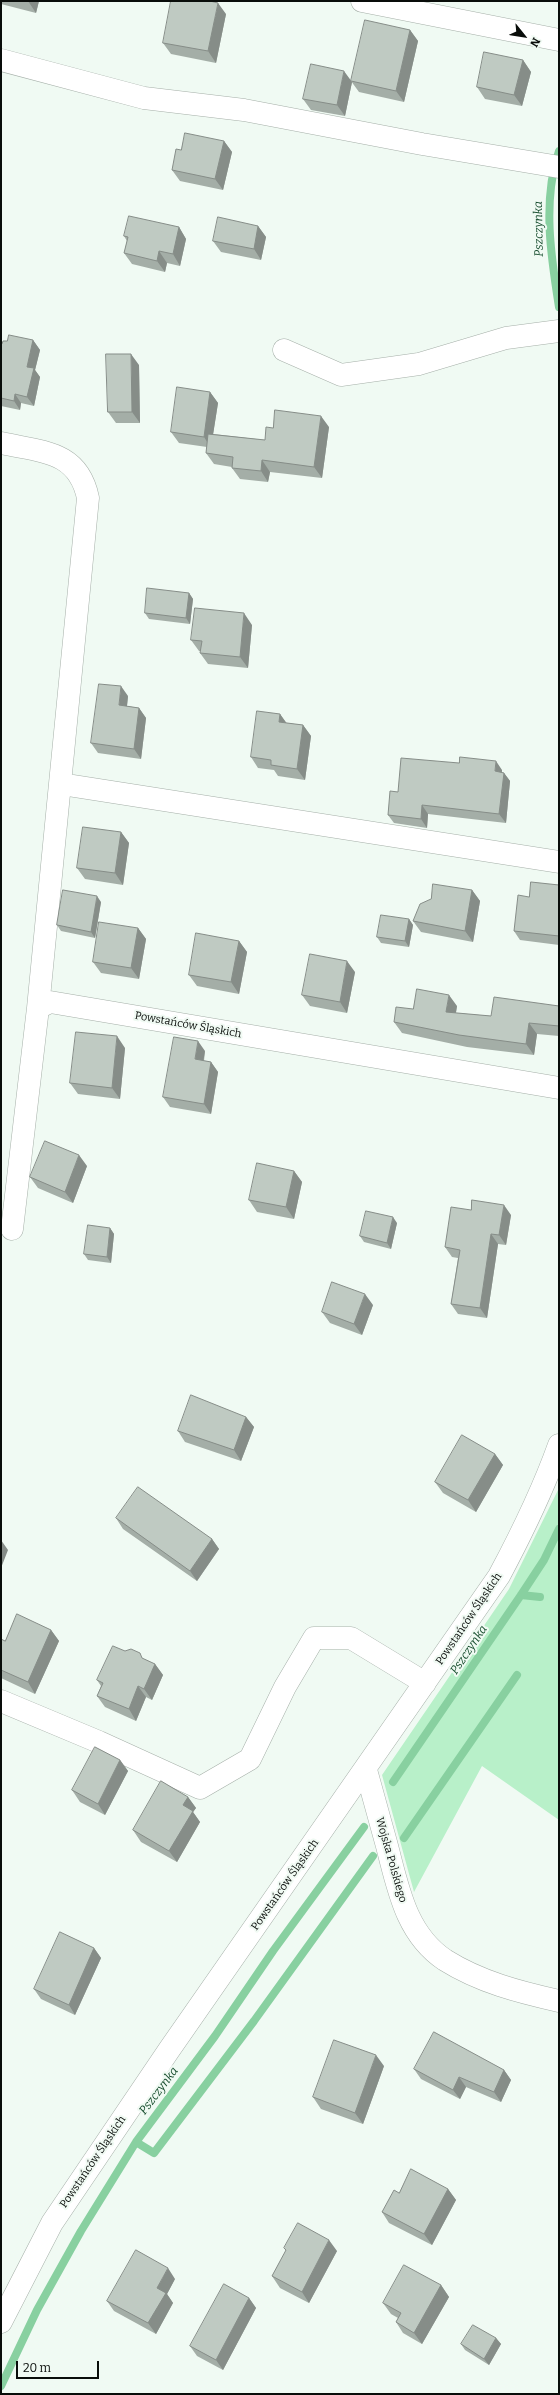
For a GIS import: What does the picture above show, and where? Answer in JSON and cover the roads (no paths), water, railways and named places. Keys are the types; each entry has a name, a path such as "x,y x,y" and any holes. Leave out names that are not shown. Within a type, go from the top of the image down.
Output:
{"street":[{"path":"362,1 559,40"},
{"path":"1,60 144,98 244,110 422,144 550,165"},
{"path":"284,350 341,375 419,364 506,338 554,331"},
{"path":"1,443 55,455 68,462 79,473 84,482 88,498 38,1008 12,1229"},
{"path":"61,784 559,862"},
{"name":"Powstańców Śląskich","path":"38,1008 50,1002 559,1088"},
{"name":"Powstańców Śląskich","path":"1,2322 52,2222 169,2050 366,1770 499,1576 521,1535 559,1446"},
{"path":"1,1701 99,1742 200,1788 250,1759 285,1687 314,1638 352,1638 425,1683"},
{"name":"Wojska Polskiego","path":"366,1770 399,1898 410,1922 425,1941 444,1959 493,1983 506,1988 559,2001"}],"waterway":[{"name":"Pszczynka","path":"559,151 554,170 549,209 551,249 559,307"},
{"name":"Pszczynka","path":"393,1782 544,1560 559,1529"},
{"path":"521,1595 540,1597"},
{"path":"404,1838 517,1675"},
{"name":"Pszczynka","path":"1,2386 37,2310 81,2231 136,2142 215,2036 273,1951 364,1827"},
{"path":"136,2142 154,2153 254,2021 373,1856"}]}
